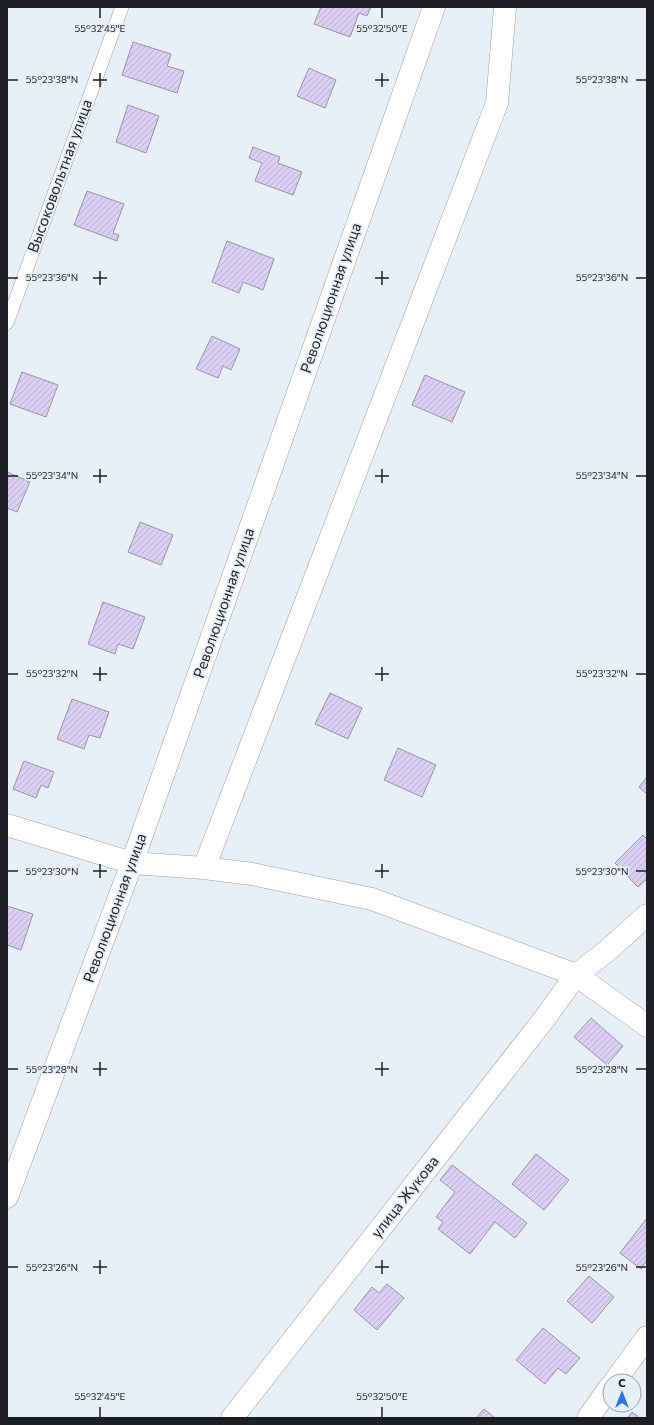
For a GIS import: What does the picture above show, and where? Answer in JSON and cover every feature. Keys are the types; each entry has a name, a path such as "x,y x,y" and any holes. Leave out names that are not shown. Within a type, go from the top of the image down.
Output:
{"street":[{"name":"Революционная улица","path":"7,1197 132,863 434,7"},
{"path":"204,868 497,103 505,7"},
{"path":"7,825 132,863 204,868 252,874 372,900 576,975 647,1026"},
{"name":"улица Жукова","path":"232,1418 545,1018 576,975 607,951 647,915"},
{"path":"621,1373 647,1337"},
{"path":"588,1418 602,1398"}],"lane":[{"name":"Высоковольтная улица","path":"7,323 122,7"}],"building":[{"path":"321,7 371,7 367,16 359,13 350,37 314,24"},
{"path":"133,42 171,54 167,66 184,71 177,93 122,75"},
{"path":"309,68 336,80 325,108 297,96"},
{"path":"128,105 159,116 146,153 116,142"},
{"path":"253,147 280,157 278,163 302,172 293,195 255,181 262,163 249,158"},
{"path":"87,191 124,204 113,233 119,235 117,241 74,225"},
{"path":"227,241 274,259 263,290 243,282 239,293 212,282"},
{"path":"212,336 240,349 231,370 223,366 218,378 196,369"},
{"path":"22,372 58,385 46,417 10,404"},
{"path":"425,375 465,392 452,422 412,405"},
{"path":"7,472 30,482 17,512 7,508"},
{"path":"140,522 173,535 161,565 128,552"},
{"path":"103,602 145,617 133,649 118,644 115,654 88,644"},
{"path":"330,693 362,708 348,739 315,724"},
{"path":"72,699 109,712 100,738 89,735 84,749 57,739"},
{"path":"398,748 436,765 422,797 384,780"},
{"path":"24,761 54,772 48,788 41,785 36,798 13,789"},
{"path":"647,777 647,794 639,787"},
{"path":"643,835 647,839 647,879 638,887 615,863"},
{"path":"7,906 33,914 21,950 7,945"},
{"path":"591,1018 623,1046 607,1065 574,1037"},
{"path":"536,1154 569,1180 544,1210 512,1184"},
{"path":"452,1165 527,1223 515,1238 495,1222 470,1254 438,1229 443,1222 436,1217 455,1192 440,1180"},
{"path":"647,1218 647,1260 641,1269 620,1253"},
{"path":"589,1276 614,1297 592,1323 567,1301"},
{"path":"387,1284 404,1298 377,1330 354,1310 372,1287 379,1293"},
{"path":"543,1328 580,1358 566,1374 558,1368 545,1384 516,1360"},
{"path":"484,1409 495,1418 476,1418"},
{"path":"631,1413 633,1413 640,1418 627,1418"}]}
